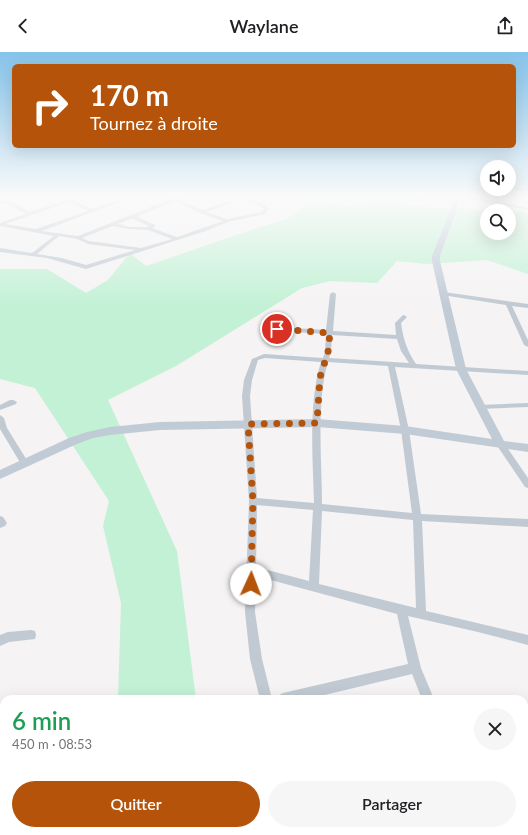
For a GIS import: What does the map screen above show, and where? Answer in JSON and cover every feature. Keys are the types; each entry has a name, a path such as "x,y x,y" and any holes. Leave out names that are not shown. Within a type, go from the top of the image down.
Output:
{"street":[{"path":"50,234 78,238 88,242 140,250"},
{"path":"78,238 89,234"},
{"path":"161,234 175,238"},
{"path":"0,250 64,260 75,266 86,267 189,234"},
{"path":"445,234 436,256 461,369 500,445 528,485"},
{"path":"32,254 58,235"},
{"path":"314,586 318,507 317,423 320,377 328,352 333,294"},
{"path":"444,294 528,306"},
{"path":"508,302 528,347"},
{"path":"404,317 398,324 399,337 405,354 414,366"},
{"path":"277,329 399,337"},
{"path":"265,695 256,659 250,612 253,501 246,396 248,380 255,359 264,356 326,359 391,365 528,373"},
{"path":"391,365 405,430 417,517 421,614"},
{"path":"0,408 13,402"},
{"path":"480,407 528,405"},
{"path":"0,418 3,428 24,462"},
{"path":"0,475 24,462 73,441 110,431 160,426 317,423 405,430 528,448"},
{"path":"253,501 417,517 528,523"},
{"path":"0,520 2,523 0,524"},
{"path":"251,570 401,610 528,640"},
{"path":"401,610 414,668 426,695"},
{"path":"0,641 8,637 31,635"},
{"path":"300,695 414,668"}],"green space":[{"path":"241,234 480,234 480,240 516,240 516,234 528,234 528,274 487,260 426,264 397,261 377,283 330,281 302,288 176,366 108,400 177,551 195,695 118,695 121,603 103,526 109,501 35,388 0,379 0,269 47,269 86,293 108,280 130,253 146,266"}],"route":[{"path":"251,584 253,501 248,424 317,423 320,377 328,352 330,333 277,329"}]}
